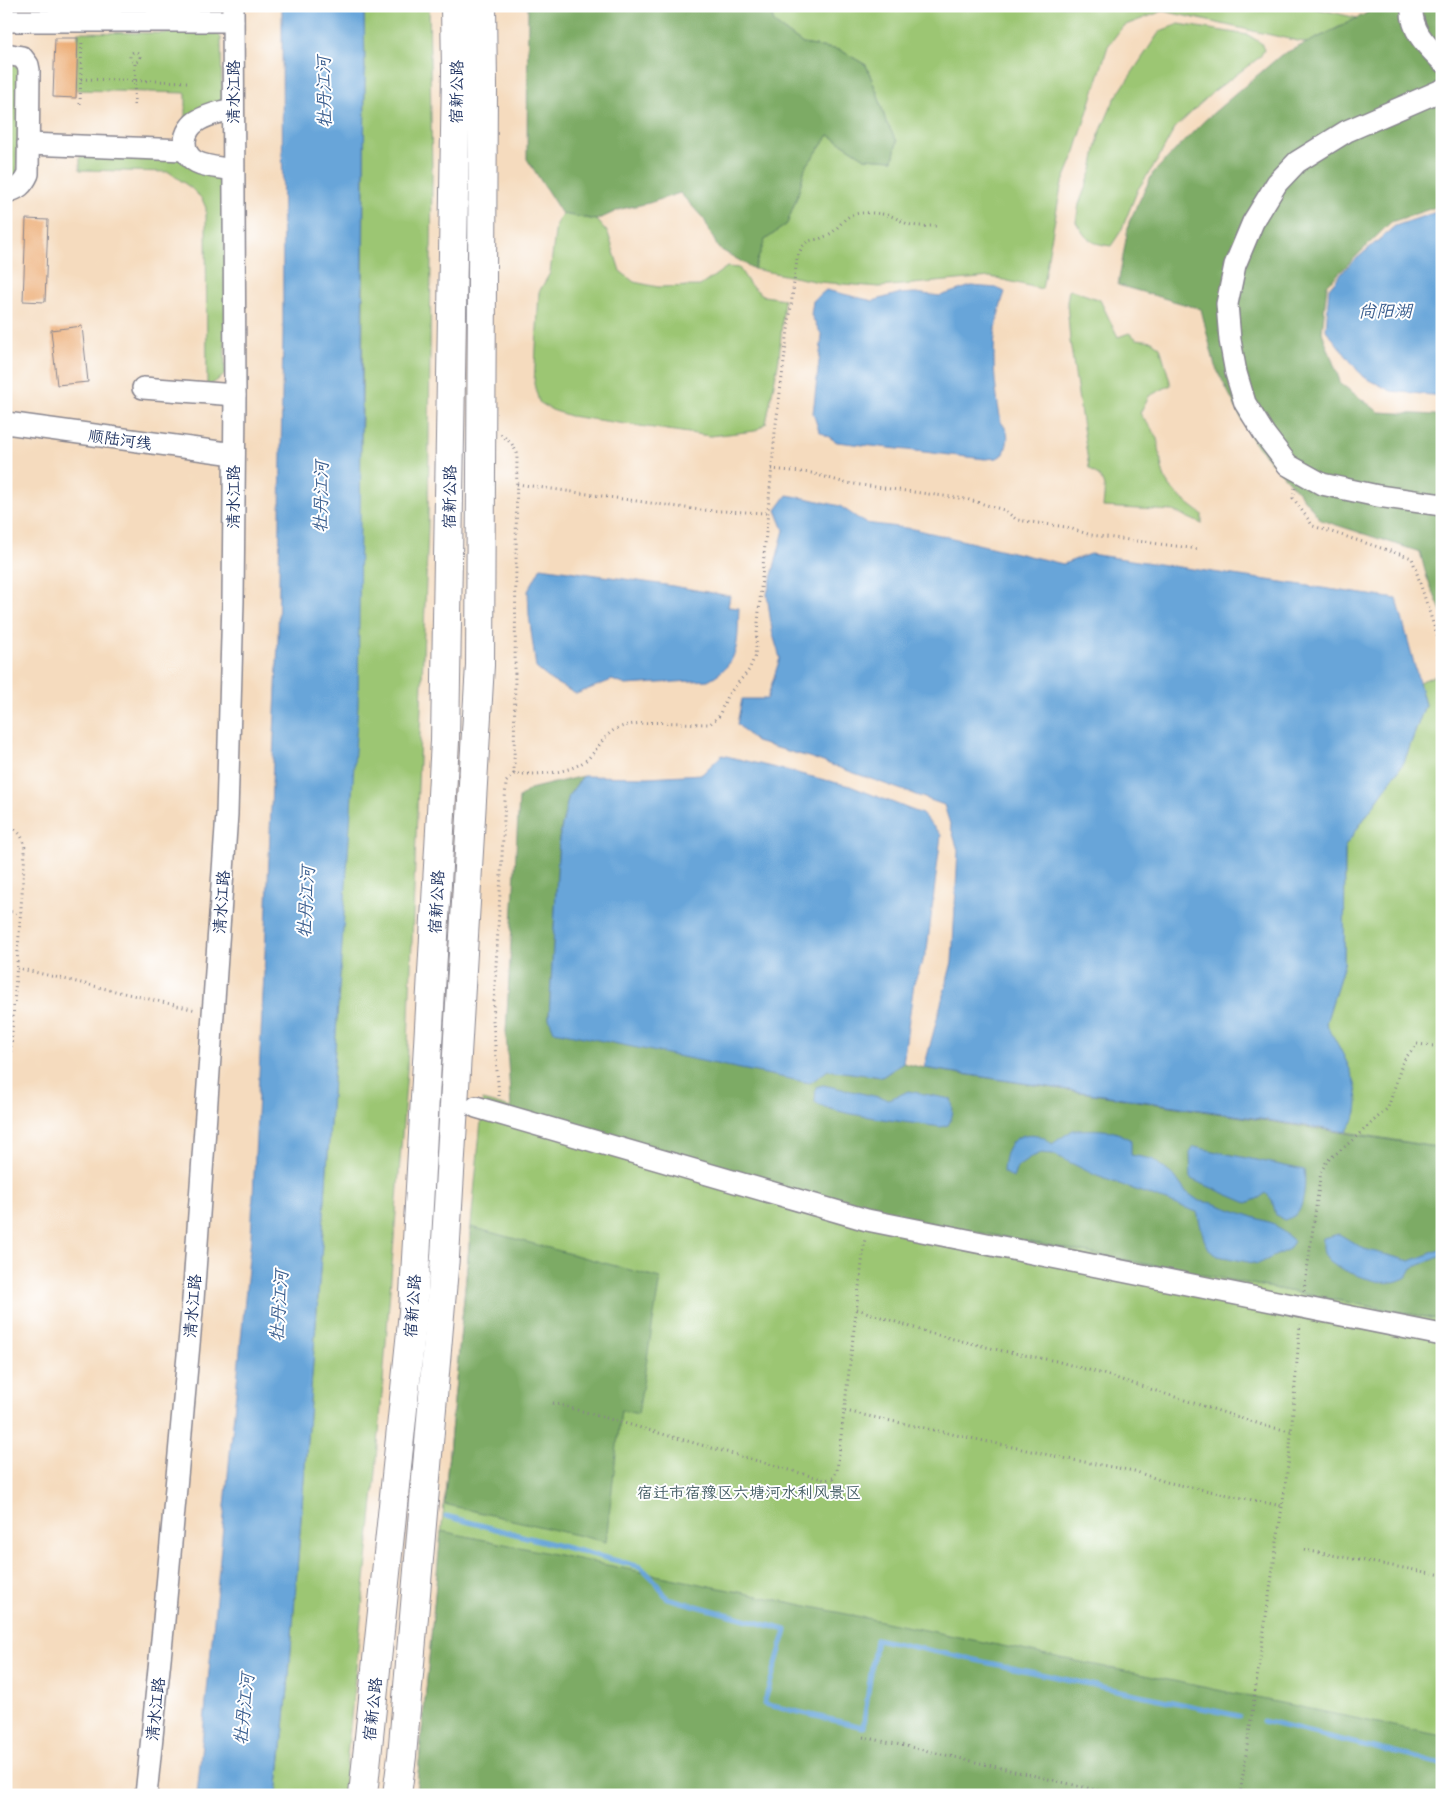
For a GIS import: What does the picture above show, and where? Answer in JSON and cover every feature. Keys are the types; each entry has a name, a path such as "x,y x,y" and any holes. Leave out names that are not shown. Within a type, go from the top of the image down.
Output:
{"highway":[{"name":"宿新公路","path":"364,1795 413,1312 444,761 456,81 455,6"},
{"name":"宿新公路","path":"397,1795 445,1257 480,665 482,6"}],"street":[{"path":"1412,6 1411,17 1420,39 1442,61"},
{"path":"6,21 233,14"},
{"name":"清水江路","path":"146,1795 165,1611 193,1300 227,814 233,601 233,14"},
{"path":"6,54 22,57 28,65 28,174 24,183 18,188 6,192"},
{"path":"1442,90 1348,131 1297,162 1277,183 1258,214 1235,265 1227,304 1230,340 1245,403 1265,435 1288,464 1322,484 1378,496 1442,505"},
{"path":"233,108 199,120 189,129 185,143 189,158 200,164 233,170"},
{"path":"28,138 185,143"},
{"path":"143,388 234,395"},
{"name":"顺陆河线","path":"6,424 234,454"},
{"path":"476,1107 867,1220 1442,1335"}],"path":[{"path":"80,104 82,35"},
{"path":"134,105 135,62"},
{"path":"81,80 190,82"},
{"path":"500,1114 493,1021 506,782 514,774 567,770 585,761 609,733 620,727 640,724 710,724 719,716 727,696 749,670 755,656 771,469 797,259 801,248 807,240 825,237 833,233 851,215 861,213 890,216 908,224 936,226"},
{"path":"499,432 512,444 517,453 514,774"},
{"path":"771,469 811,473 846,483 966,499 1004,510 1017,520 1066,527 1091,536 1198,549"},
{"path":"1298,470 1293,498 1313,526 1412,558 1442,651"},
{"path":"517,484 700,510 767,513"},
{"path":"6,825 19,833 25,841 6,1116"},
{"path":"6,911 21,913"},
{"path":"17,968 213,1013"},
{"path":"1240,1795 1289,1459 1302,1307 1322,1172 1327,1161 1388,1108 1403,1061 1417,1044 1442,1048"},
{"path":"6,1050 11,1050"},
{"path":"553,1403 824,1480 833,1478 837,1470 867,1220"},
{"path":"857,1309 929,1333 1003,1351 1056,1361 1103,1374 1269,1427 1291,1431"},
{"path":"844,1411 1068,1459 1134,1471 1166,1482 1282,1506"},
{"path":"1304,1550 1442,1575"},
{"path":"863,1737 1117,1795"}],"green space":[{"path":"364,6 429,6 432,173 428,527 407,1070 376,1472 343,1795 277,1795 288,1689 322,1244 339,985 362,419"},
{"path":"528,6 769,6 774,23 803,44 840,50 866,65 886,122 897,141 893,160 865,158 829,135 805,168 787,224 765,240 754,269 718,248 704,219 680,193 649,203 621,209 597,220 562,214 527,159"},
{"path":"769,6 1305,6 1357,18 1307,43 1163,11 1123,26 1108,46 1073,158 1061,187 1042,289 991,277 879,287 819,282 754,269 765,240 787,224 805,168 829,135 865,158 893,160 897,141 886,122 866,65 840,50 803,44 774,23"},
{"path":"1376,6 1442,6 1442,205 1391,222 1327,285 1322,332 1341,384 1379,412 1442,416 1442,613 1427,578 1420,552 1321,520 1254,443 1215,366 1201,309 1118,285 1129,222 1153,173 1204,121 1281,55 1365,14"},
{"path":"1179,24 1248,35 1261,43 1264,50 1260,57 1214,91 1175,128 1157,161 1138,189 1121,231 1111,246 1098,244 1086,237 1076,222 1079,204 1092,170 1099,135 1114,100 1160,31"},
{"path":"78,32 218,34 221,38 222,101 186,122 186,93 76,90"},
{"path":"6,60 21,69 17,176 6,184"},
{"path":"80,156 181,159 222,178 224,186 225,374 207,387 206,208 202,199 191,188 169,172 80,170"},
{"path":"562,214 597,220 608,233 620,271 634,282 658,287 700,286 727,267 739,268 750,285 764,296 784,299 779,359 766,423 755,431 710,436 570,416 552,410 539,402 534,384 539,292 550,273 556,224"},
{"path":"1069,289 1100,300 1118,337 1129,333 1137,339 1152,341 1160,347 1171,385 1149,396 1140,413 1156,435 1162,469 1167,483 1181,498 1202,514 1202,524 1173,511 1103,507 1104,485 1099,477 1089,468 1070,341 1067,302"},
{"path":"1442,673 1442,1148 1346,1132 1357,1112 1326,1023 1344,964 1345,846 1404,762 1425,705 1419,682"},
{"path":"583,776 569,795 559,839 549,1018 555,1031 882,1077 903,1063 924,1068 1442,1148 1442,1320 866,1211 511,1109 506,1032 519,798 530,789"},
{"name":"宿迁市宿豫区六塘河水利风景区","path":"483,1100 866,1211 1442,1320 1442,1795 416,1795"},
{"path":"471,1227 660,1278 638,1414 621,1410 606,1542 444,1504"},
{"path":"441,1531 1442,1736 1442,1795 416,1795"}],"water":[{"name":"牡丹江河","path":"282,6 364,6 365,75 358,705 322,1244 288,1689 277,1795 197,1795 251,1237 265,953 278,640 283,333"},
{"name":"尚阳湖","path":"1442,210 1442,396 1391,391 1362,376 1326,330 1329,288 1348,266 1395,226"},
{"path":"971,286 997,288 1005,292 996,324 994,357 996,390 1001,422 1007,434 1004,454 997,458 985,459 837,442 819,431 813,413 822,336 811,315 813,301 826,290 873,301 897,294 915,293 940,296"},
{"path":"787,495 840,506 865,523 914,529 1063,564 1090,554 1397,599 1425,705 1404,762 1345,846 1344,964 1326,1023 1343,1054 1356,1089 1358,1100 1356,1114 1346,1132 924,1068 952,962 958,850 944,805 812,758 756,742 737,724 742,699 767,699 780,658 772,631 767,594 784,530 776,510"},
{"path":"541,567 730,596 728,607 739,608 736,650 727,666 708,680 626,685 612,680 576,694 552,681 536,668 528,591"},
{"path":"722,755 850,786 922,814 941,835 927,950 914,983 903,1063 882,1077 828,1070 810,1083 554,1031 549,1018 559,839 569,795 583,776 648,777 702,774"},
{"path":"823,1085 888,1099 908,1091 951,1099 952,1116 948,1125 941,1127 838,1111 815,1102 816,1087"},
{"path":"1073,1130 1103,1130 1124,1136 1131,1140 1131,1155 1152,1159 1175,1177 1185,1191 1199,1201 1212,1203 1274,1224 1294,1241 1289,1249 1258,1264 1218,1256 1209,1250 1197,1212 1097,1176 1053,1154 1041,1153 1032,1157 1017,1167 1013,1178 1003,1172 1004,1160 1008,1149 1018,1137 1033,1134 1043,1137 1052,1144"},
{"path":"1194,1147 1304,1170 1304,1191 1299,1211 1295,1216 1284,1220 1276,1215 1272,1200 1266,1193 1247,1203 1191,1179 1190,1153"},
{"path":"1339,1234 1364,1249 1410,1261 1442,1249 1442,1256 1412,1268 1407,1277 1400,1280 1394,1282 1378,1281 1349,1272 1329,1261 1323,1250 1323,1238"}],"building":[{"path":"55,38 78,38 76,98 53,97"},
{"path":"26,219 48,220 45,302 23,301"},
{"path":"82,326 88,382 57,385 51,330"}],"waterway":[{"path":"446,1516 641,1567 656,1582 667,1598 786,1630 764,1704 863,1727 876,1639 1239,1716"},
{"path":"1263,1721 1442,1764"}]}
